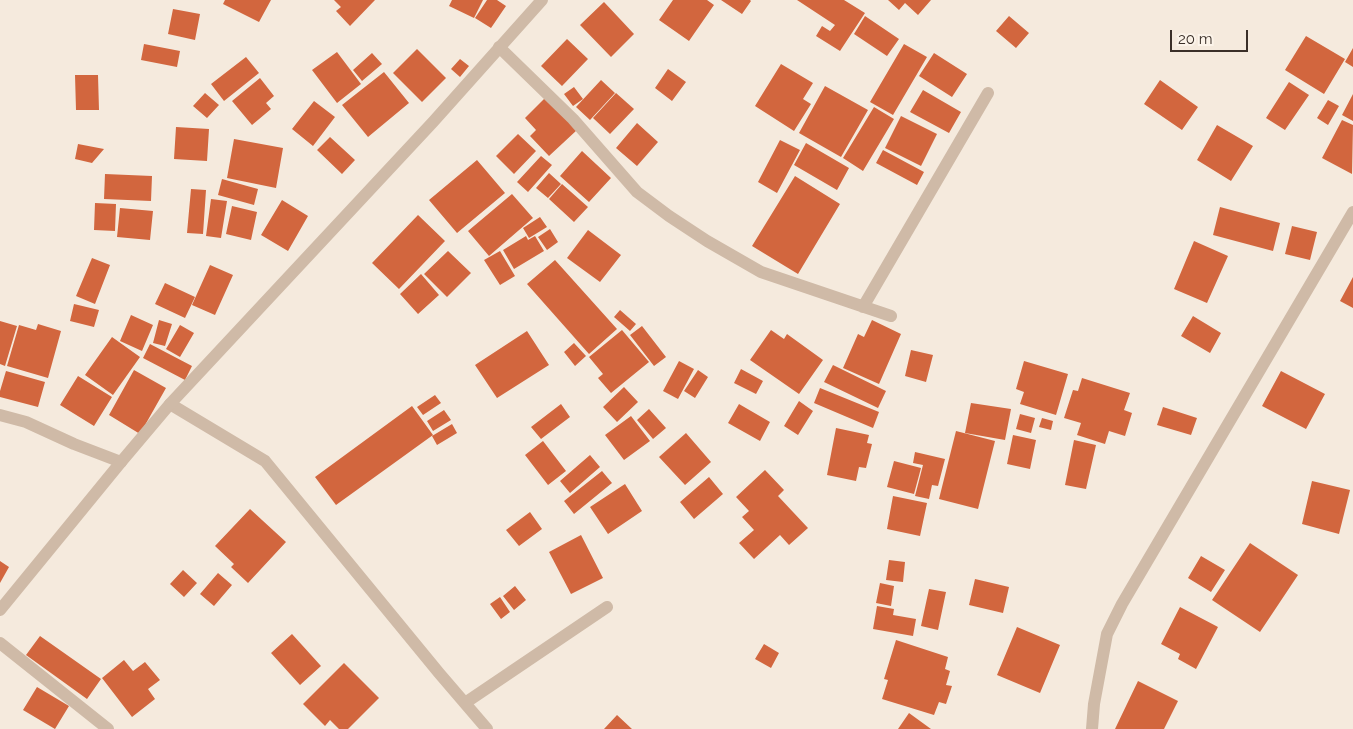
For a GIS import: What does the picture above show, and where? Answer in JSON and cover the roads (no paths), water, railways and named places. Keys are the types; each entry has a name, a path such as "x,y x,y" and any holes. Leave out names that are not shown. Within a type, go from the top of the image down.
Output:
{"street":[{"path":"0,610 170,404 433,122 542,0"},
{"path":"499,47 573,119 637,192 669,216 707,241 761,272 891,316"},
{"path":"863,307 988,93"},
{"path":"1092,729 1094,704 1107,634 1122,604 1286,325 1350,226 1353,212"},
{"path":"170,404 265,461 487,729"},
{"path":"0,414 26,422 74,444 121,462"},
{"path":"465,704 607,607"},
{"path":"0,643 108,729"}]}
